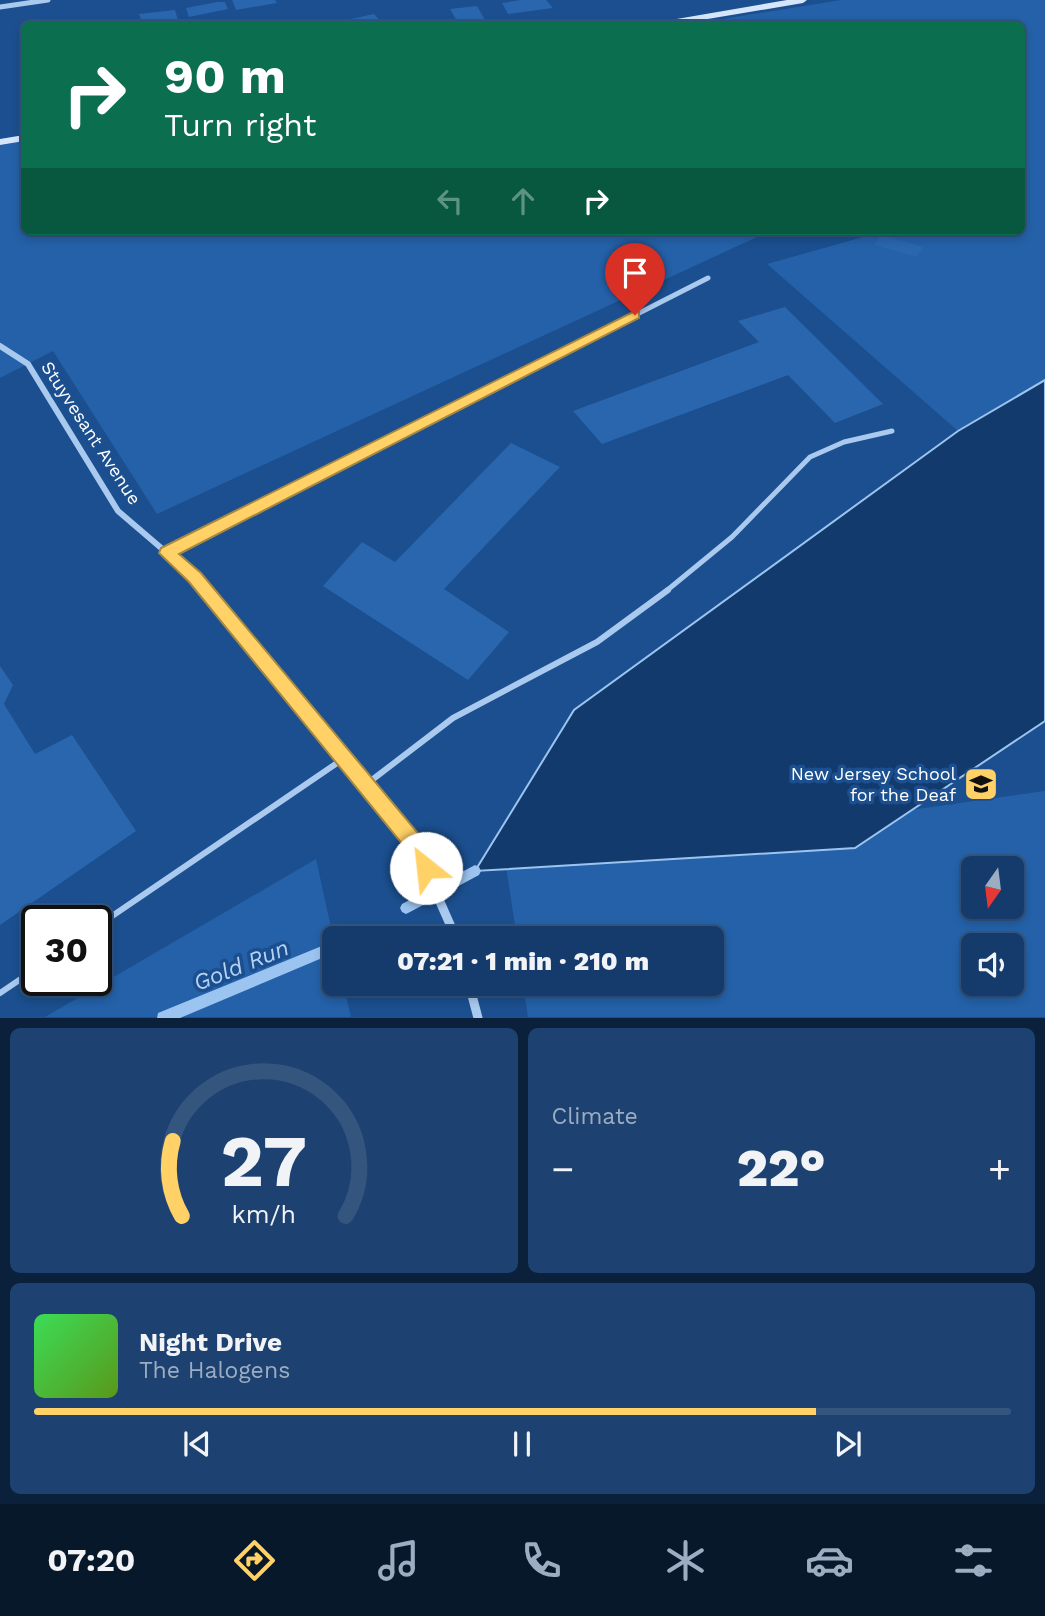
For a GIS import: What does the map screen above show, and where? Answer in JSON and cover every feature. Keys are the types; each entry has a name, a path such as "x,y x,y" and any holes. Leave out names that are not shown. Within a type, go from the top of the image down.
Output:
{"street":[{"path":"0,8 48,0"},
{"path":"682,21 803,0"},
{"path":"0,142 21,138"},
{"name":"Stuyvesant Avenue","path":"0,346 28,364 118,511 195,578 415,845 451,926"},
{"path":"472,996 478,1017"}],"lane":[{"path":"167,553 708,278"},
{"path":"364,786 453,718 524,683 597,642 671,588 732,537 810,457 845,442 892,431"},
{"path":"112,916 343,760"},
{"path":"0,993 21,979"}],"shaded area":[{"path":"841,0 1045,0 1045,380 958,431 767,264 870,235 1025,235 1025,21 710,21"},
{"path":"21,141 21,235 761,235 157,514 53,351 0,378 0,145"},
{"path":"1045,380 1045,721 855,848 475,871 574,710 958,431"},
{"name":"New Jersey School for the Deaf","path":"1045,791 1045,1017 528,1017 525,996 724,996 724,926 515,926 506,867"},
{"path":"316,859 331,926 322,926 322,996 346,996 351,1017 45,1017 81,996 112,996 112,978"}],"building":[{"path":"232,0 275,0 277,3 236,10"},
{"path":"546,0 553,8 508,14 502,3"},
{"path":"225,2 228,9 189,17 186,8"},
{"path":"477,6 485,20 457,21 450,9"},
{"path":"175,10 178,21 142,21 139,14"},
{"path":"374,14 380,21 347,21"},
{"path":"880,235 884,235 923,247 917,257 874,245"},
{"path":"785,307 883,404 835,423 788,375 602,444 573,411 759,342 738,321"},
{"path":"511,443 560,467 444,589 509,632 468,680 323,586 362,542 395,562"},
{"path":"0,666 13,685 4,704 35,754 72,735 136,831 29,905 21,905 21,910 0,925"}],"waterway":[{"name":"Gold Run","path":"406,908 475,871"},
{"name":"Gold Run","path":"163,1018 322,952"}],"place":[{"name":"New Jersey School for the Deaf","path":"981,784"}],"route":[{"path":"426,868 415,845 195,578 167,553 635,315"}]}
